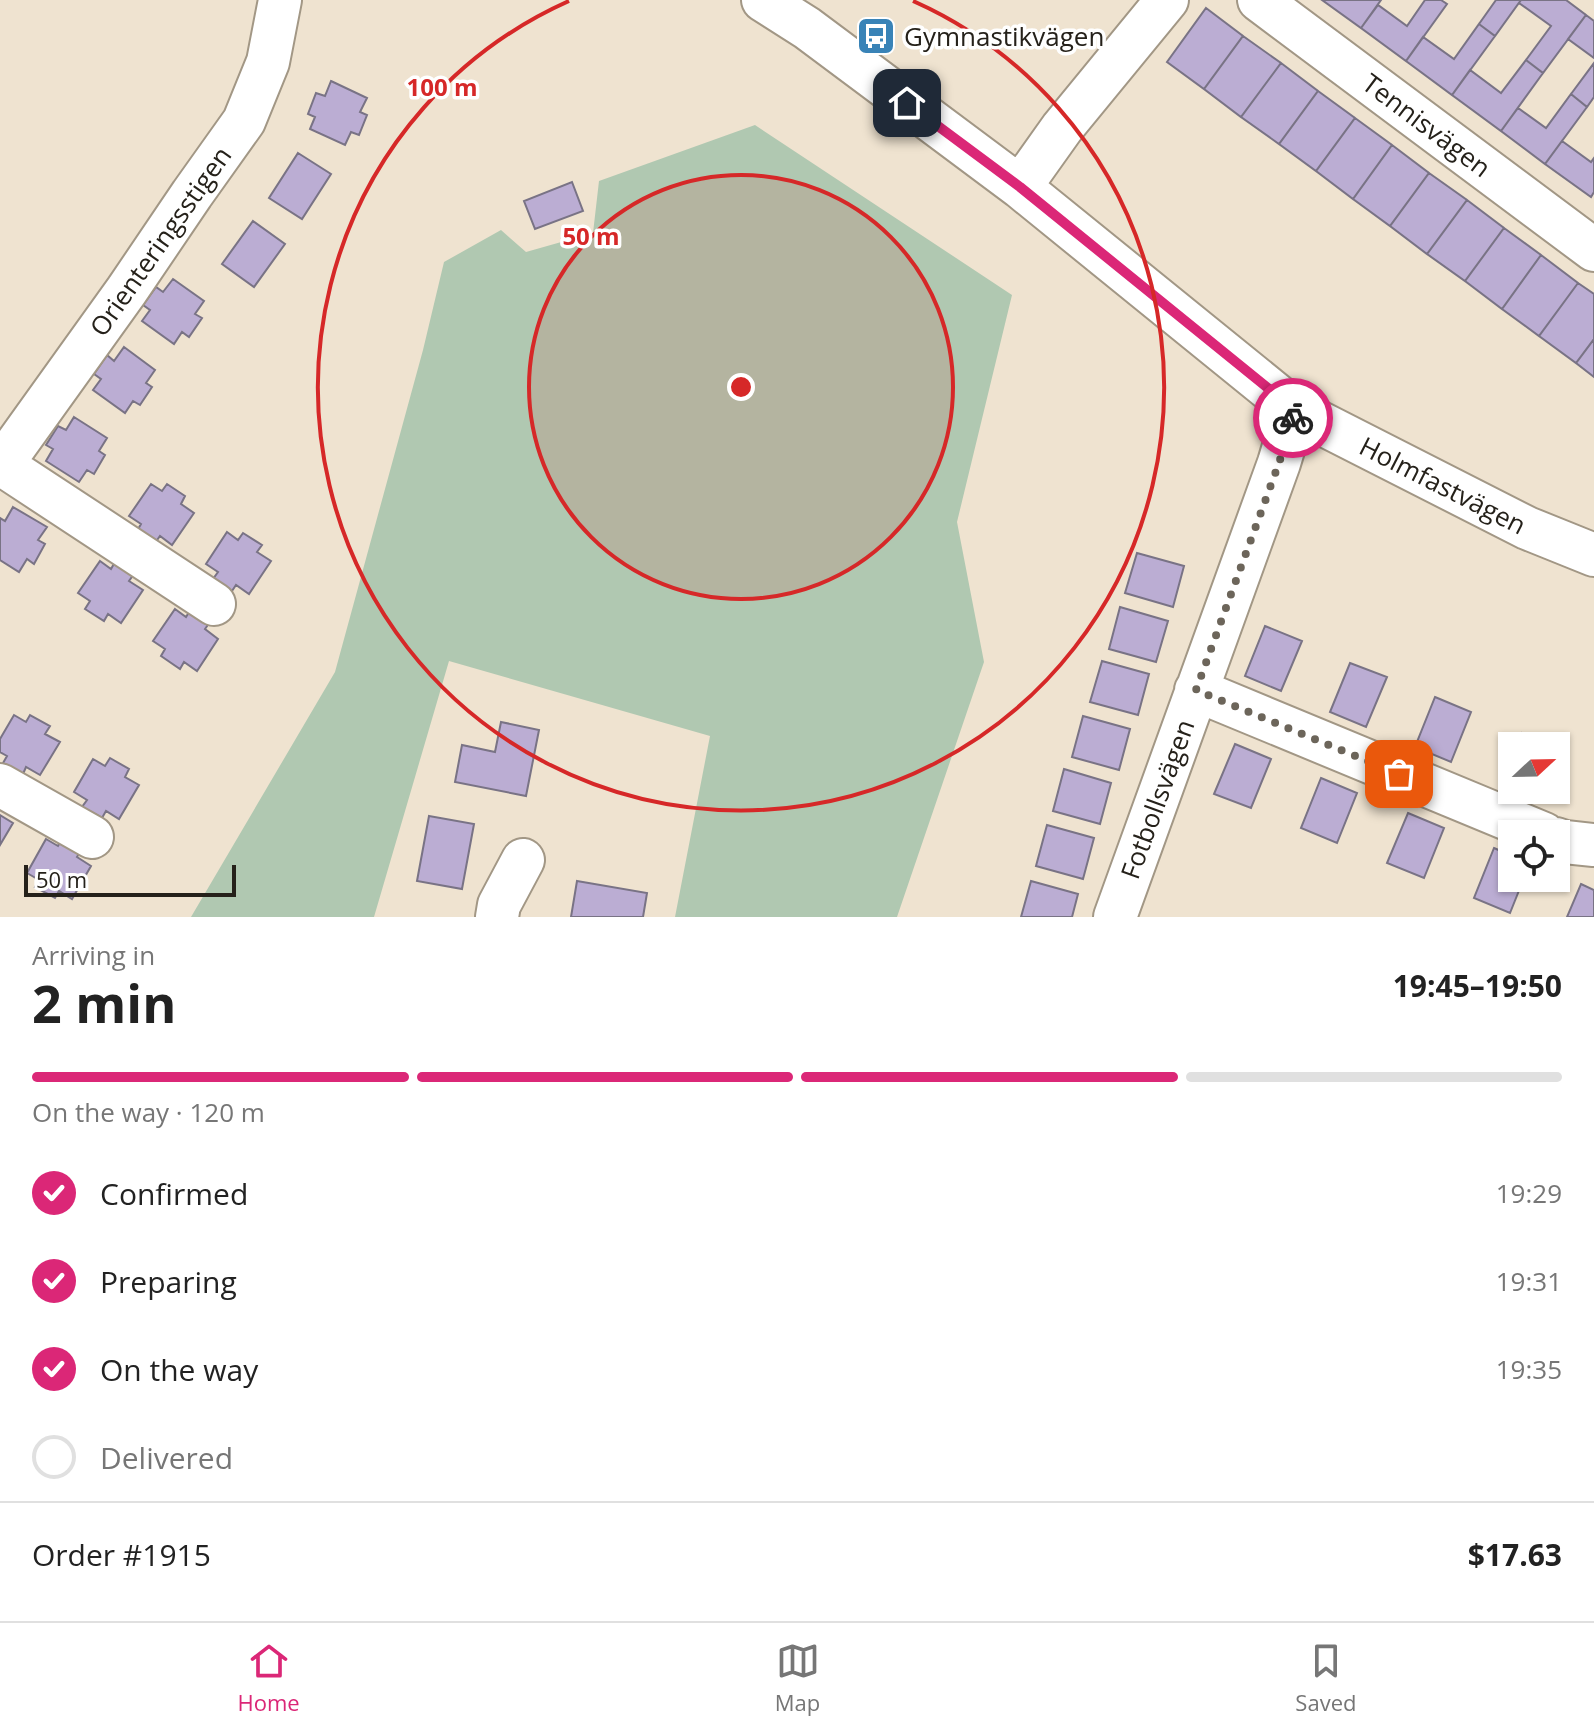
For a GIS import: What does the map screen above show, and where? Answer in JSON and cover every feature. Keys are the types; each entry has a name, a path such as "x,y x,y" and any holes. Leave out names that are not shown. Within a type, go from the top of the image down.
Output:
{"street":[{"name":"Orienteringsstigen","path":"214,604 1,465 244,121 268,62 280,0"},
{"name":"Holmfastvägen","path":"763,0 807,28 1020,187 1295,410 1527,528 1594,555"},
{"path":"1020,187 1062,128 1167,0"},
{"name":"Tennisvägen","path":"1259,0 1594,250"},
{"name":"Fotbollsvägen","path":"1115,917 1279,463 1295,410"},
{"path":"1196,690 1510,820"},
{"path":"0,785 92,837"},
{"path":"1570,843 1594,845"},
{"path":"497,917 499,905 523,860"}],"green space":[{"path":"755,125 1012,295 957,522 984,662 897,917 675,917 710,736 449,661 374,917 191,917 335,672 444,262 501,230 526,252 593,233 599,181"}],"building":[{"path":"1322,0 1381,0 1361,28"},
{"path":"1425,0 1441,0 1447,4 1406,61 1361,28 1378,5 1407,26"},
{"path":"1496,0 1521,0 1495,36 1479,24"},
{"path":"1521,0 1566,0 1586,15 1543,73 1526,60 1551,26 1519,3"},
{"path":"1206,8 1243,36 1204,89 1167,62"},
{"path":"1586,15 1594,21 1594,58 1568,39"},
{"path":"1479,24 1495,36 1452,95 1406,61 1423,37 1454,59"},
{"path":"1243,36 1281,63 1241,117 1204,89"},
{"path":"1526,60 1543,73 1501,131 1452,95 1470,70 1501,93"},
{"path":"1281,63 1318,91 1279,144 1241,117"},
{"path":"1594,63 1594,97 1587,107 1571,94"},
{"path":"331,81 367,98 360,112 367,115 359,135 351,132 345,145 310,129 315,117 308,114 316,93 325,96"},
{"path":"1318,91 1355,118 1316,171 1279,144"},
{"path":"1571,94 1587,107 1545,164 1501,131 1518,108 1546,128"},
{"path":"1355,118 1392,145 1353,199 1316,171"},
{"path":"1562,141 1591,162 1594,158 1594,192 1591,197 1545,164"},
{"path":"1392,145 1429,173 1390,226 1353,199"},
{"path":"298,153 331,174 302,219 269,198"},
{"path":"1429,173 1467,200 1427,254 1390,226"},
{"path":"572,182 583,211 535,229 524,201"},
{"path":"1467,200 1504,228 1465,281 1427,254"},
{"path":"253,221 285,244 254,287 222,264"},
{"path":"1504,228 1541,255 1502,309 1465,281"},
{"path":"1541,255 1578,283 1539,336 1502,309"},
{"path":"173,279 204,301 195,314 202,318 189,337 182,332 174,344 142,321 150,310 143,305 156,287 163,292"},
{"path":"1578,283 1594,294 1594,339 1576,363 1539,336"},
{"path":"1594,339 1594,377 1576,363"},
{"path":"124,347 155,370 146,383 152,387 140,405 133,401 125,413 93,390 101,379 94,374 107,355 114,361"},
{"path":"74,417 107,438 99,451 105,455 94,474 87,470 79,482 46,461 53,449 46,445 58,426 66,430"},
{"path":"151,484 162,491 167,484 185,496 181,504 194,513 172,545 160,536 155,543 137,531 141,524 129,516"},
{"path":"13,507 47,527 38,540 45,544 34,564 27,559 19,572 0,560 0,518 5,521"},
{"path":"227,532 238,540 243,533 262,545 257,552 271,561 249,594 236,585 232,591 213,579 218,572 206,564"},
{"path":"1137,553 1184,566 1173,607 1125,593"},
{"path":"100,561 111,569 115,562 134,574 129,581 143,590 121,623 108,614 104,621 85,609 90,601 78,593"},
{"path":"1120,607 1168,621 1156,662 1109,649"},
{"path":"175,609 186,617 191,609 210,622 205,629 218,639 197,671 184,662 180,669 161,656 165,649 153,641"},
{"path":"1265,626 1302,641 1281,691 1245,676"},
{"path":"1102,661 1149,674 1138,715 1090,702"},
{"path":"1350,663 1387,677 1366,727 1330,712"},
{"path":"1435,697 1471,712 1451,762 1415,747"},
{"path":"14,715 26,722 30,715 50,726 45,734 60,742 40,775 26,767 23,774 3,763 7,756 0,752 0,739"},
{"path":"1083,716 1130,729 1119,770 1072,757"},
{"path":"501,722 539,730 526,796 455,782 462,745 495,752"},
{"path":"1235,744 1271,759 1251,808 1214,794"},
{"path":"110,758 129,769 125,777 139,785 119,819 106,811 102,818 82,807 87,800 74,792 93,759 105,766"},
{"path":"1064,769 1111,783 1100,824 1053,811"},
{"path":"1321,778 1357,793 1337,843 1301,828"},
{"path":"1408,813 1444,828 1424,878 1387,863"},
{"path":"0,815 13,823 0,845"},
{"path":"429,816 474,824 462,889 417,881"},
{"path":"1047,825 1094,838 1083,879 1036,866"},
{"path":"46,839 58,846 62,839 82,849 77,857 91,866 72,899 59,891 55,898 35,887 39,880 27,873"},
{"path":"1494,848 1498,850 1498,892 1518,892 1510,913 1474,898"},
{"path":"577,881 647,893 643,917 571,917"},
{"path":"1031,881 1078,894 1072,917 1021,917"},
{"path":"1581,884 1594,890 1594,917 1567,917"}],"way so far":[{"path":"1293,418 1196,690 1399,774"}],"place":[{"name":"Gymnastikvägen","path":"876,36"}],"route":[{"path":"907,103 1020,187 1295,410 1293,418"}]}
